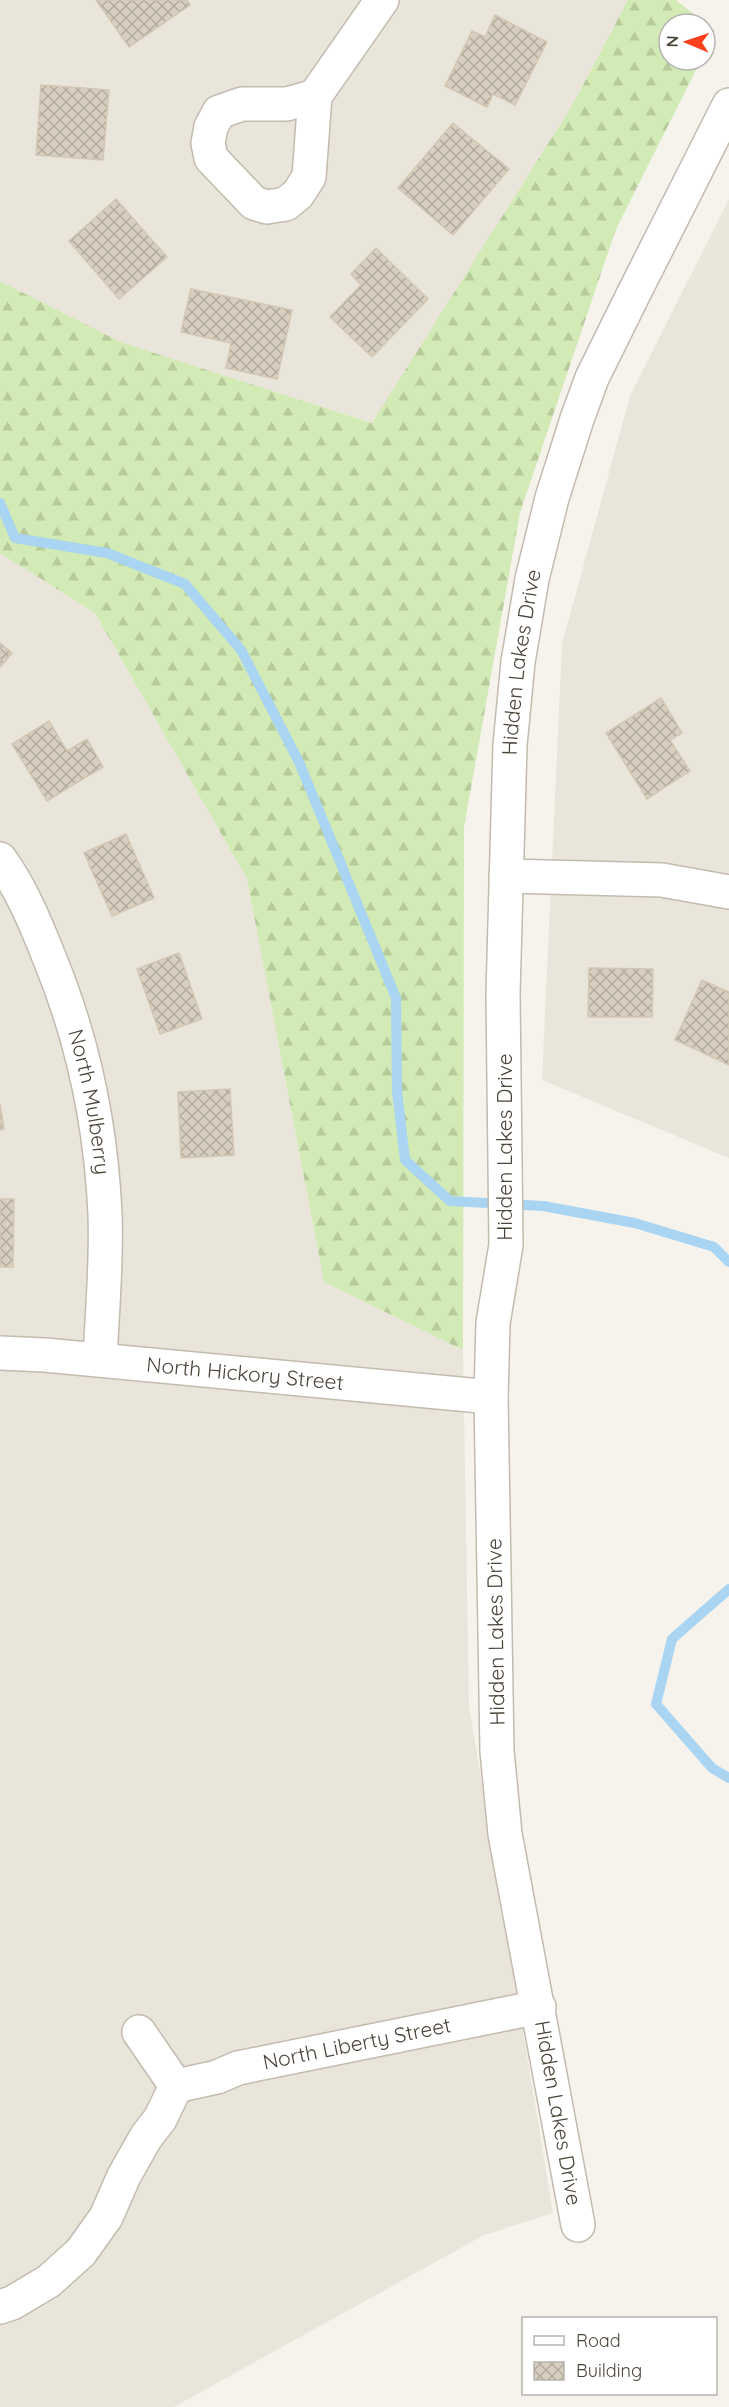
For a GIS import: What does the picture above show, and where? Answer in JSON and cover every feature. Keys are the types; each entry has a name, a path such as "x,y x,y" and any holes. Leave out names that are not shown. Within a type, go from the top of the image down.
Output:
{"street":[{"path":"315,96 382,0"},
{"name":"Hidden Lakes Drive","path":"578,2225 505,1834 497,1751 491,1397 493,1323 506,1245 503,994 510,745 518,662 532,579 552,498 577,419 592,378 729,105"},
{"name":"North Mulberry","path":"0,859 39,931 64,992 86,1065 99,1140 105,1215 100,1360"},
{"path":"506,876 662,880 729,892"},
{"name":"North Hickory Street","path":"0,1353 100,1360 491,1397"},
{"name":"North Liberty Street","path":"176,2086 217,2077 238,2068 539,2007"},
{"path":"0,2307 12,2303 49,2281 81,2252 106,2217 124,2176 146,2137 160,2119 176,2086 139,2032"}],"shaded area":[{"path":"0,0 628,0 573,104 373,423 120,343 0,281"},
{"path":"729,199 729,1158 542,1080 562,644 630,396"},
{"path":"0,553 95,613 247,879 324,1282 463,1350 469,1706 553,2213 484,2235 174,2407 0,2407"}],"green space":[{"path":"628,0 676,0 691,12 657,12 657,72 695,72 616,229 520,513 464,827 463,1350 324,1282 247,879 95,613 0,553 0,281 120,342 372,423 573,104"}],"building":[{"path":"96,0 187,0 190,5 129,47"},
{"path":"495,15 547,42 515,105 493,94 487,107 445,86 472,31 485,37"},
{"path":"41,85 109,90 103,160 36,155"},
{"path":"453,123 509,169 453,235 398,188"},
{"path":"116,199 167,257 119,299 69,241"},
{"path":"376,248 428,299 372,357 330,317 361,285 351,274"},
{"path":"191,289 292,310 277,379 226,368 231,343 181,332"},
{"path":"0,643 12,653 0,667"},
{"path":"661,698 682,733 670,740 690,771 647,799 606,733"},
{"path":"49,721 67,751 87,739 103,767 47,801 12,744"},
{"path":"126,834 154,898 112,916 84,853"},
{"path":"179,953 202,1019 160,1034 137,969"},
{"path":"589,968 653,969 652,1017 588,1017"},
{"path":"702,980 729,992 729,1065 675,1040"},
{"path":"230,1089 234,1155 181,1158 178,1092"},
{"path":"0,1104 4,1129 0,1130"},
{"path":"0,1199 14,1199 13,1267 0,1267"}],"waterway":[{"path":"0,503 15,538 107,553 185,584 241,650 299,762 396,998 397,1091 405,1160 450,1201 543,1206 635,1223 714,1247 729,1262"},
{"path":"729,1589 672,1639 656,1704 712,1768 729,1778"}]}
